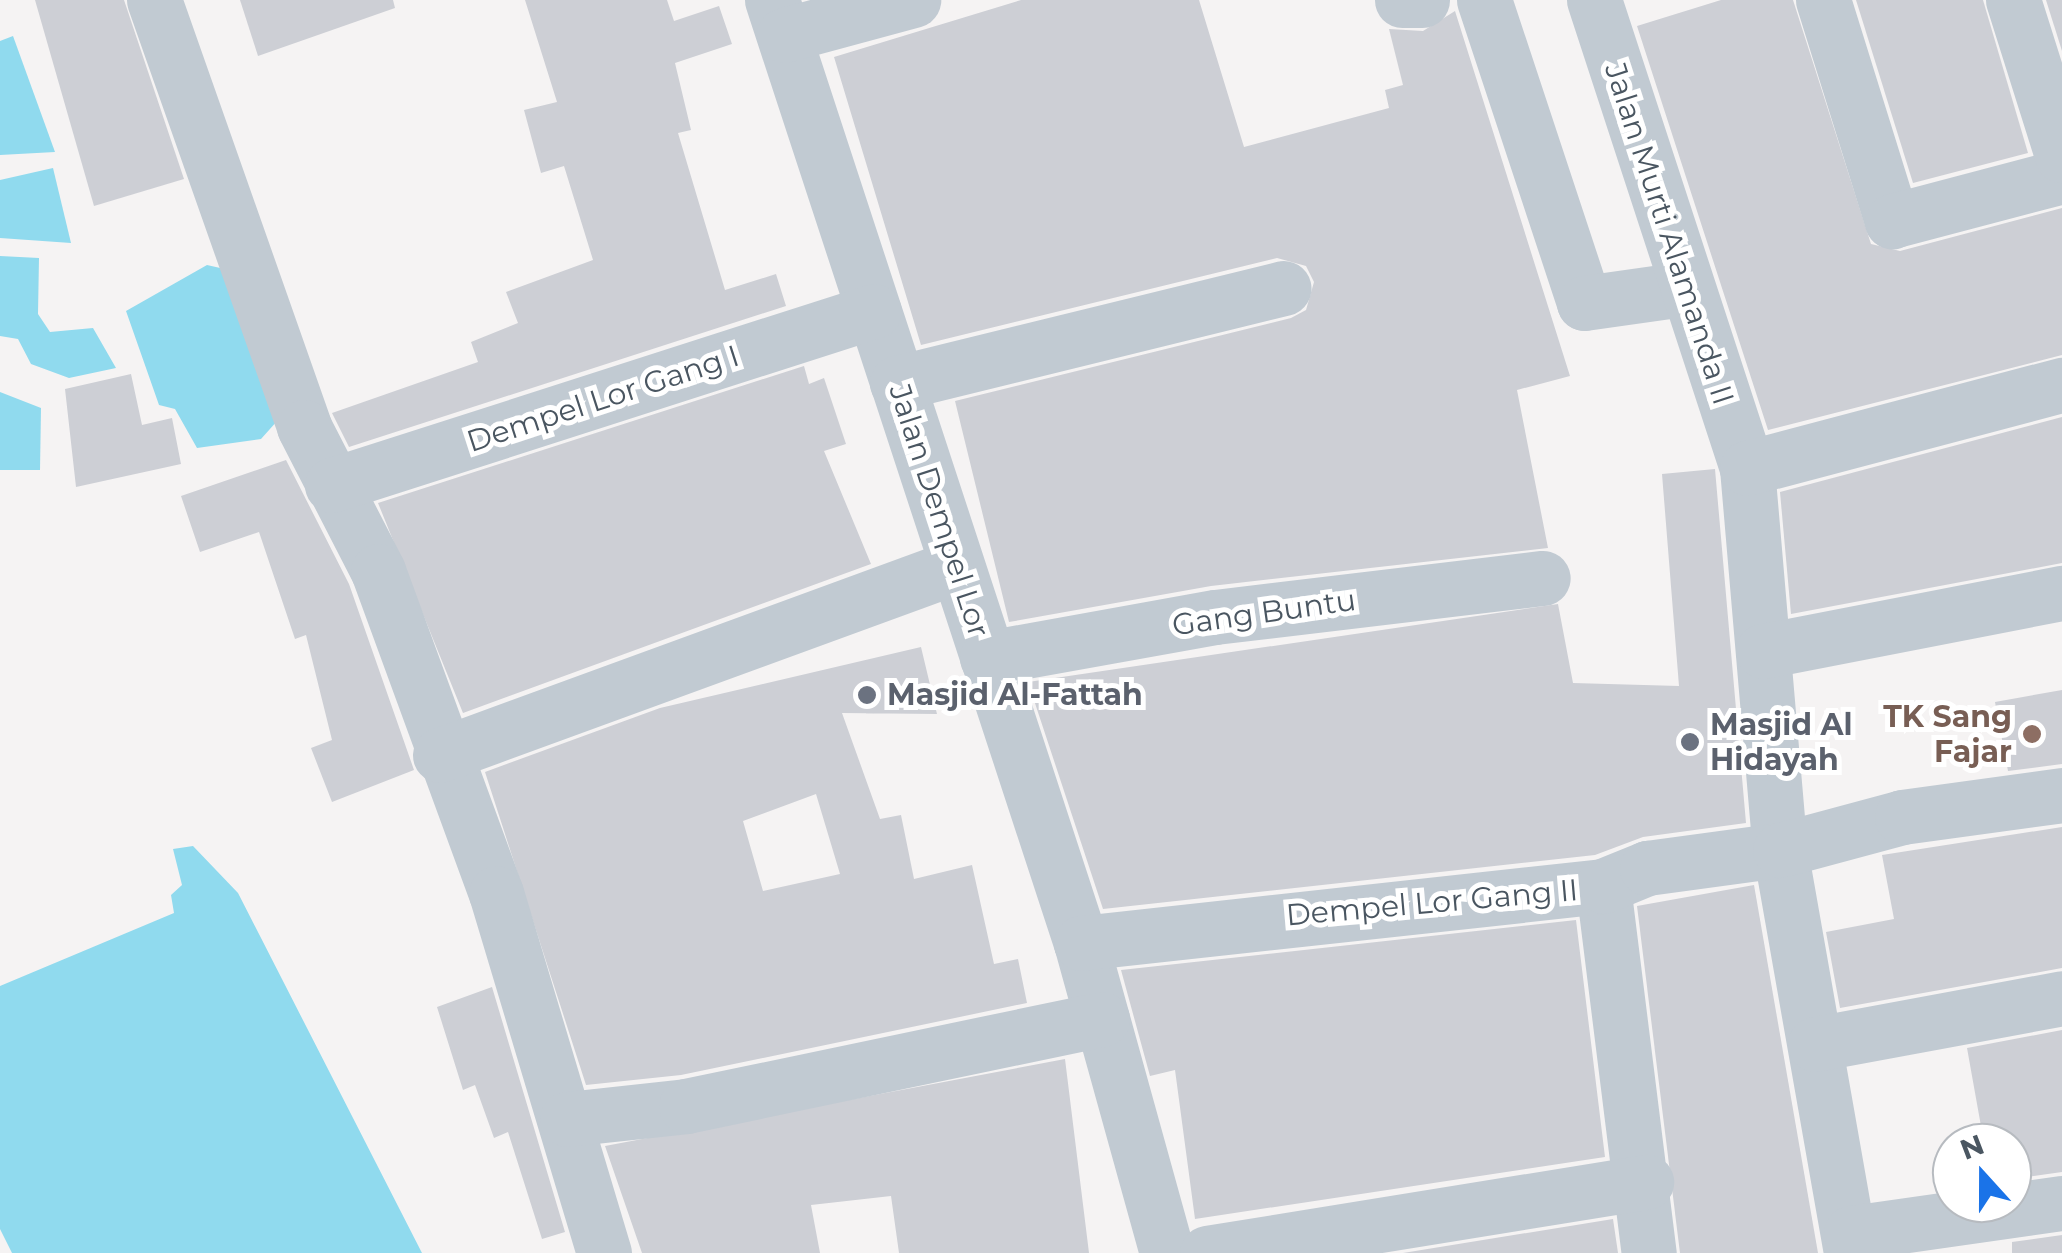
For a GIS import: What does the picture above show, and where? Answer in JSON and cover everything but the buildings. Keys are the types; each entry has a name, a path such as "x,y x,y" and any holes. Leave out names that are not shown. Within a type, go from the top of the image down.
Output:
{"street":[{"path":"778,18 913,0"},
{"path":"1484,0 1584,303 1683,289"},
{"name":"Jalan Murti Alamanda II","path":"1594,0 1683,289 1746,468 1780,850 1851,1243"},
{"path":"1823,0 1892,221 2062,176"},
{"path":"2013,0 2062,155"},
{"path":"158,1 230,231 332,485 378,571 440,754 520,960 604,1253"},
{"name":"Jalan Dempel Lor","path":"778,18 1081,943 1167,1253"},
{"path":"897,383 1284,288"},
{"name":"Dempel Lor Gang I","path":"332,485 874,310"},
{"path":"1746,468 2062,385"},
{"path":"440,754 956,566"},
{"name":"Gang Buntu","path":"987,658 1215,617 1544,578"},
{"path":"1763,651 2062,593"},
{"name":"Dempel Lor Gang II","path":"1081,943 1603,886 1647,868 1780,850 1902,817 2062,795"},
{"path":"1603,886 1646,1182 1649,1253"},
{"path":"1815,1044 2062,998"},
{"path":"567,1120 686,1106 1102,1019"},
{"path":"1207,1253 1646,1182"},
{"path":"1851,1243 2062,1203"}],"water":[{"path":"13,36 55,152 0,155 0,41"},
{"path":"53,168 71,243 0,238 0,180"},
{"path":"0,256 39,258 38,314 50,332 93,328 116,368 69,378 31,364 18,339 0,336"},
{"path":"207,265 229,270 278,420 261,439 197,448 175,409 159,405 126,311"},
{"path":"0,392 41,408 40,470 0,470"},
{"path":"193,846 238,893 422,1253 12,1253 0,1229 0,986 174,913 171,895 182,885 173,849"}],"place":[{"name":"Masjid Al-Fattah","path":"867,695"},
{"name":"TK Sang Fajar","path":"2032,734"},
{"name":"Masjid Al Hidayah","path":"1690,742"}]}
